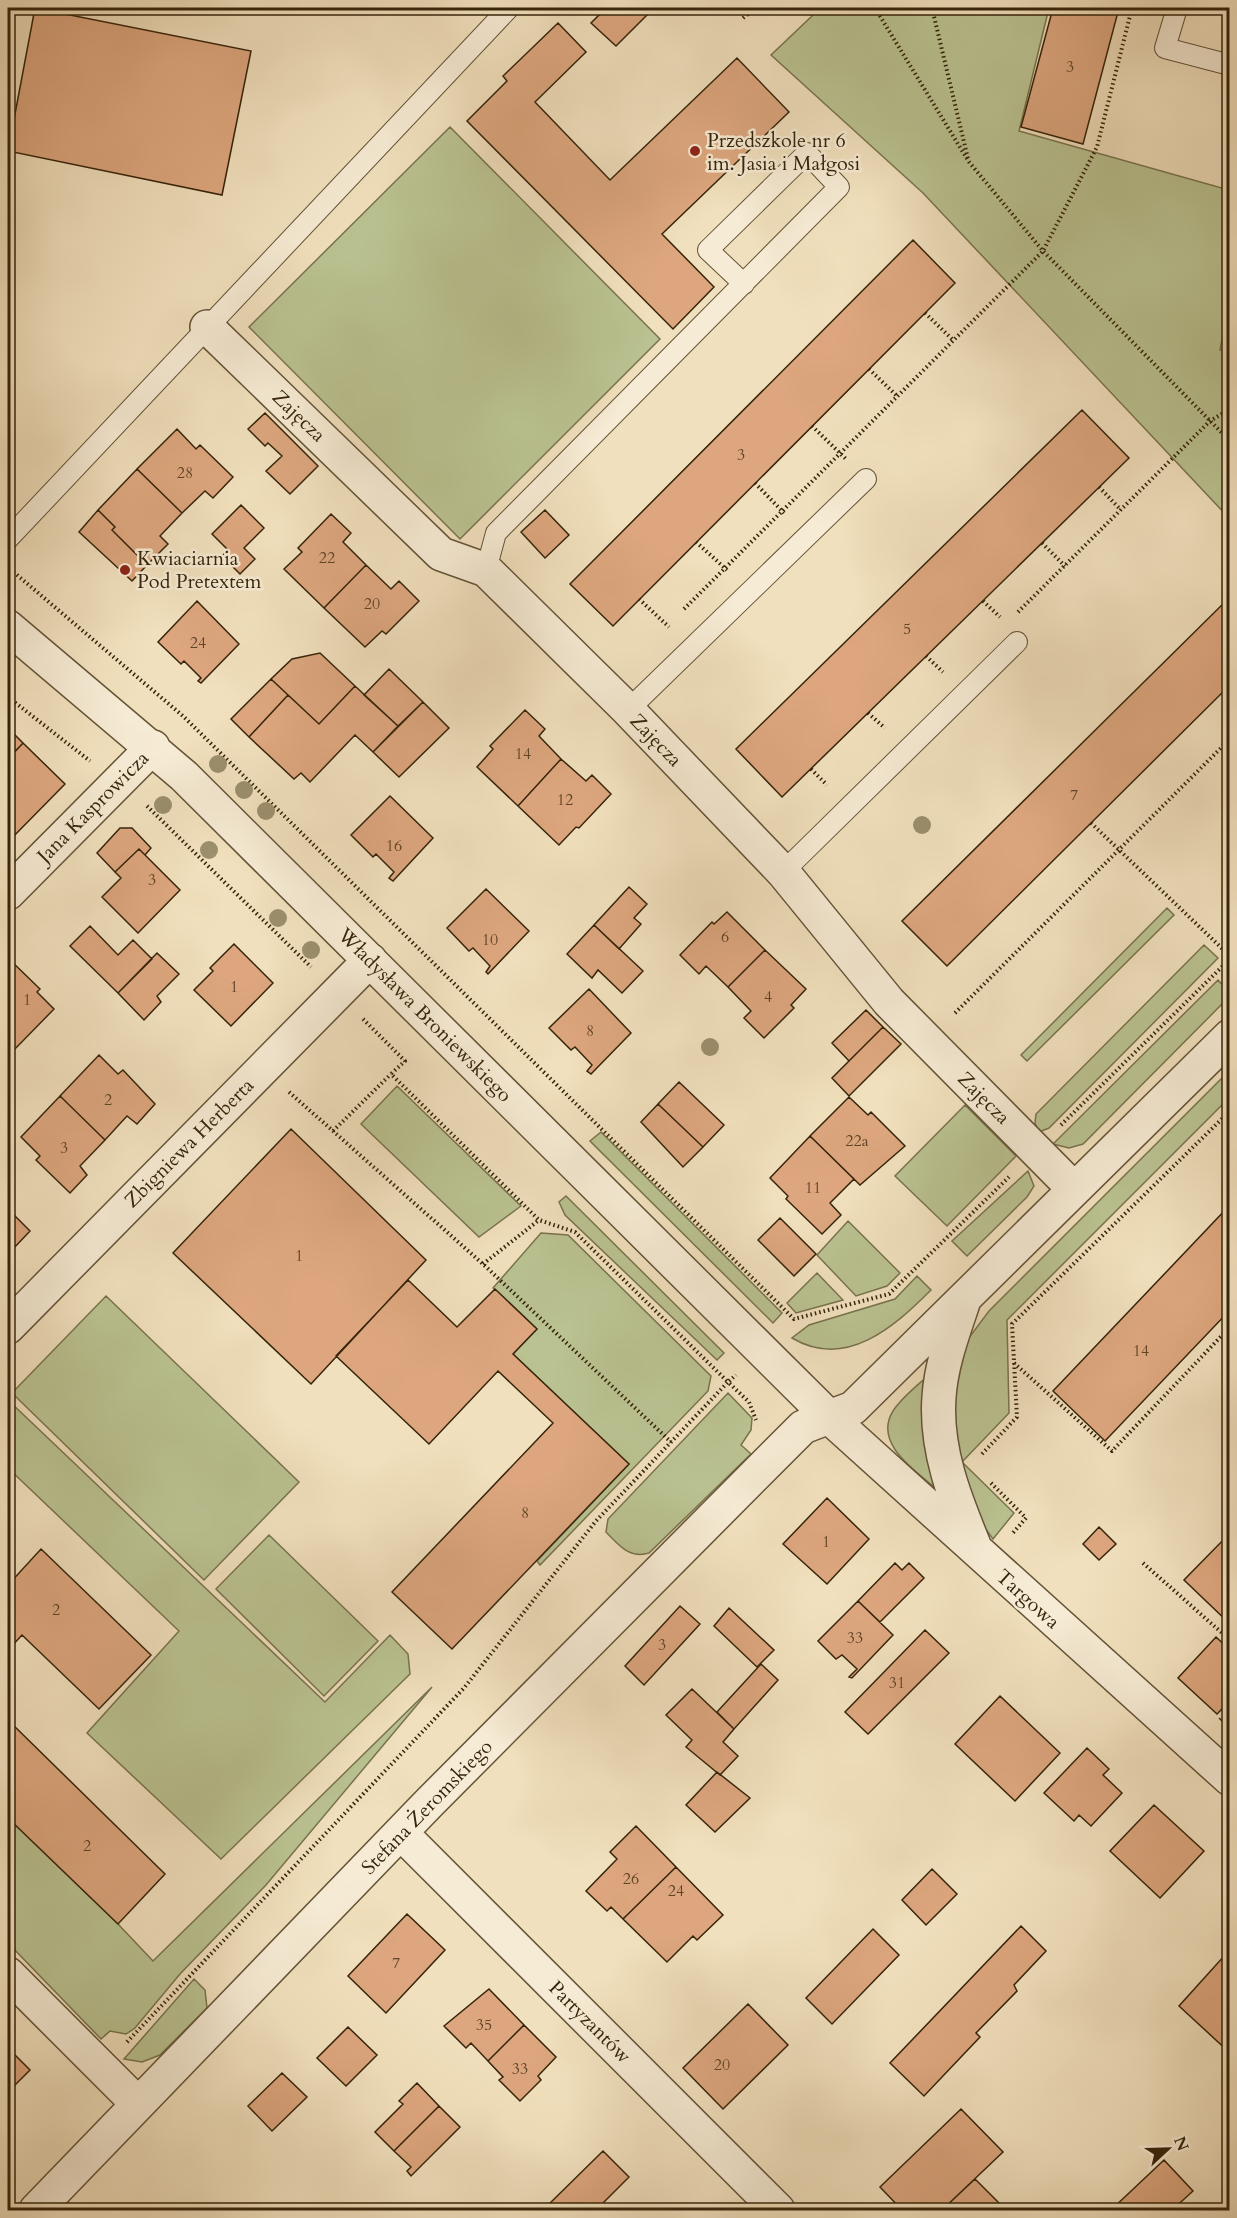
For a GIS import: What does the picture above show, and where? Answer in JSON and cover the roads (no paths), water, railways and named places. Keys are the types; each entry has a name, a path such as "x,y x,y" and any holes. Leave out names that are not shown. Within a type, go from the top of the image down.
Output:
{"street":[{"name":"Zajęcza","path":"207,327 441,554 486,570 628,710 783,872 889,1002 1074,1189"},
{"name":"Władysława Broniewskiego","path":"8,627 153,747 829,1417"},
{"name":"Jana Kasprowicza","path":"8,893 153,747"},
{"name":"Zbigniewa Herberta","path":"8,1327 370,960"},
{"path":"829,1417 854,1408 1230,1036"},
{"path":"965,1298 948,1349 939,1396 939,1435 955,1498 982,1557"},
{"name":"Stefana Żeromskiego","path":"36,2211 401,1833 775,1455 803,1427 829,1417"},
{"name":"Targowa","path":"829,1417 1230,1779"},
{"name":"Partyzantów","path":"401,1833 778,2211"},
{"path":"8,1974 138,2104"}],"lane":[{"path":"8,539 509,8"},
{"path":"1176,8 1165,48 1230,64"},
{"path":"486,570 496,533 744,284 839,187 807,153 708,250 744,284"},
{"path":"628,710 866,479"},
{"path":"783,872 1017,642"}],"place":[{"name":"Przedszkole nr 6 im. Jasia i Małgosi","path":"695,151"},
{"name":"Kwiaciarnia Pod Pretextem","path":"125,570"}]}
